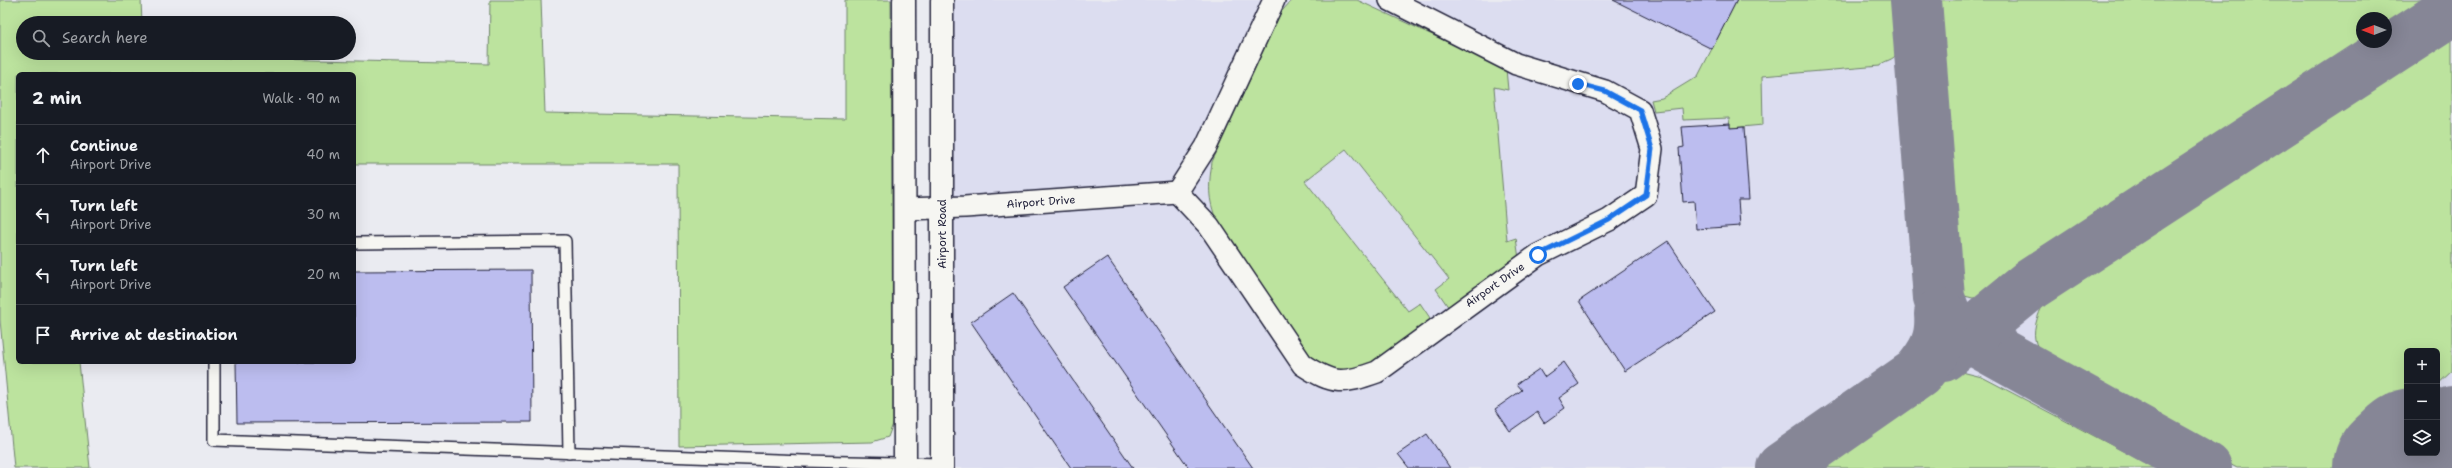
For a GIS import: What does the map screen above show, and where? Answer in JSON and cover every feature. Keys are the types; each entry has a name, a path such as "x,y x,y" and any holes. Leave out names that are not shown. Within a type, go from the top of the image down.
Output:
{"main road":[{"path":"904,0 905,466"},
{"name":"Airport Road","path":"942,0 942,466"}],"street":[{"path":"1178,192 1206,148 1274,0"},
{"name":"Airport Drive","path":"905,209 942,209 1178,192 1209,226 1303,365 1325,379 1351,382 1377,372 1538,255 1609,220 1646,195 1652,149 1640,110 1605,91 1516,64 1390,0"}],"lane":[{"path":"356,243 565,241 569,453"},
{"path":"214,364 214,440 905,466 942,466"}],"shaded area":[{"path":"951,0 2452,0 2452,468 953,468"}],"green space":[{"path":"0,0 141,0 142,16 16,16 16,60 316,60 489,64 490,0 541,0 545,113 845,119 845,0 891,0 893,424 888,437 872,442 679,446 678,164 356,164 356,72 16,72 16,364 79,364 90,468 14,468 0,320"},
{"path":"1292,0 1357,0 1506,69 1508,90 1494,87 1507,241 1516,238 1519,259 1449,308 1436,289 1449,279 1346,149 1305,181 1408,311 1420,303 1432,321 1382,359 1362,371 1354,373 1337,371 1310,360 1219,227 1211,202 1210,180 1212,162 1281,12"},
{"path":"1737,0 1899,0 1902,21 1901,44 1895,56 1880,66 1762,76 1763,125 1730,128 1729,118 1683,120 1682,108 1654,111 1651,100 1662,98 1698,76"},
{"path":"1930,0 2439,0 2392,31 2392,12 2356,12 2356,48 2366,48 1981,300 1952,293"},
{"path":"2452,30 2452,371 2440,382 2440,348 2404,348 2404,417 2351,468 2237,468 2068,378 2047,360 2036,343 2036,324 2039,312 2046,298"},
{"path":"1958,371 1982,377 2155,468 1825,468"}],"building":[{"path":"1613,0 1737,0 1712,49"},
{"path":"1730,124 1730,128 1744,127 1749,200 1738,200 1740,226 1696,229 1694,201 1683,202 1679,148 1684,147 1682,127"},
{"path":"1668,241 1715,312 1625,371 1579,301"},
{"path":"1107,257 1253,468 1189,468 1063,287"},
{"path":"531,270 532,422 237,423 236,364 356,364 356,271"},
{"path":"1013,293 1133,468 1071,468 971,322"},
{"path":"1564,362 1579,384 1559,398 1565,408 1544,423 1537,412 1510,431 1495,409 1522,390 1517,384 1539,369 1544,377"},
{"path":"1427,434 1450,468 1409,468 1398,454"}],"taxiway":[{"path":"1916,0 1939,298 1946,317 1967,336 2206,468"},
{"path":"1943,356 2031,284 2452,10"},
{"path":"1782,468 1918,373 1936,346 1940,331 1940,314"},
{"path":"2440,424 2452,412"},
{"path":"2394,468 2406,456"}],"runway":[{"path":"2398,468 2411,456"}],"route":[{"path":"1538,255 1609,220 1646,195 1652,149 1640,110 1605,91 1578,84"}]}
